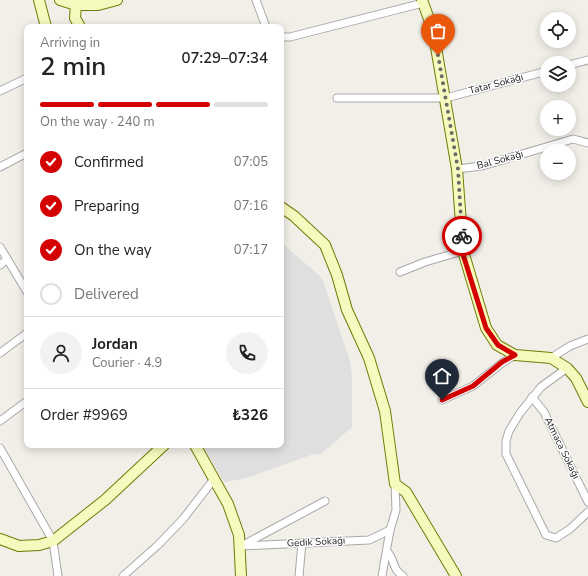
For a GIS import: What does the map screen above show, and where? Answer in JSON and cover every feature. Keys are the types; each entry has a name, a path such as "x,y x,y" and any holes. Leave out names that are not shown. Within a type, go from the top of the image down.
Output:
{"street":[{"path":"39,0 45,24"},
{"path":"60,0 76,5 98,5 117,0"},
{"path":"256,0 265,24"},
{"path":"284,37 290,37 423,2 433,30 458,169 462,251 486,328 498,345 515,355 551,358 567,368 576,378 588,402"},
{"path":"76,5 75,18 78,24"},
{"path":"576,63 588,60"},
{"name":"Tatar Sokağı","path":"337,98 446,98 540,73"},
{"path":"0,91 24,79"},
{"name":"Bal Sokağı","path":"458,169 482,166 573,139 588,143"},
{"path":"0,167 24,155"},
{"path":"284,209 294,216 325,245 337,275 346,310 369,358 385,411 395,484 396,510 390,530 382,576"},
{"path":"0,247 24,287"},
{"path":"400,272 424,262 462,251"},
{"path":"0,265 7,259"},
{"path":"0,353 24,335"},
{"path":"551,358 570,346 588,339"},
{"path":"442,400 473,386 502,362 515,355"},
{"path":"567,368 541,387 520,413 509,431 506,441 506,454 546,535 556,538 570,529 588,512"},
{"name":"Atmaca Sokağı","path":"532,397 544,412 588,502"},
{"path":"0,421 24,403"},
{"path":"0,448 53,541 58,576"},
{"path":"0,539 19,546 39,545 53,541 105,500 161,448"},
{"path":"197,448 228,504 239,535 241,546 241,576"},
{"path":"123,576 158,545 183,519 214,479"},
{"path":"395,484 406,492 456,576"},
{"path":"241,546 325,501"},
{"name":"Gedik Sokağı","path":"241,546 369,540 390,530"},
{"path":"299,576 302,543"},
{"path":"387,551 392,556 394,566 398,573 404,576"}],"shaded area":[{"path":"284,245 322,278 350,361 352,375 352,427 321,454 311,455 247,478 224,482 204,448 284,448"}],"way so far":[{"path":"438,55 458,169 462,236"}],"route":[{"path":"442,400 473,386 502,362 515,355 498,345 486,328 462,251 462,236"}]}
